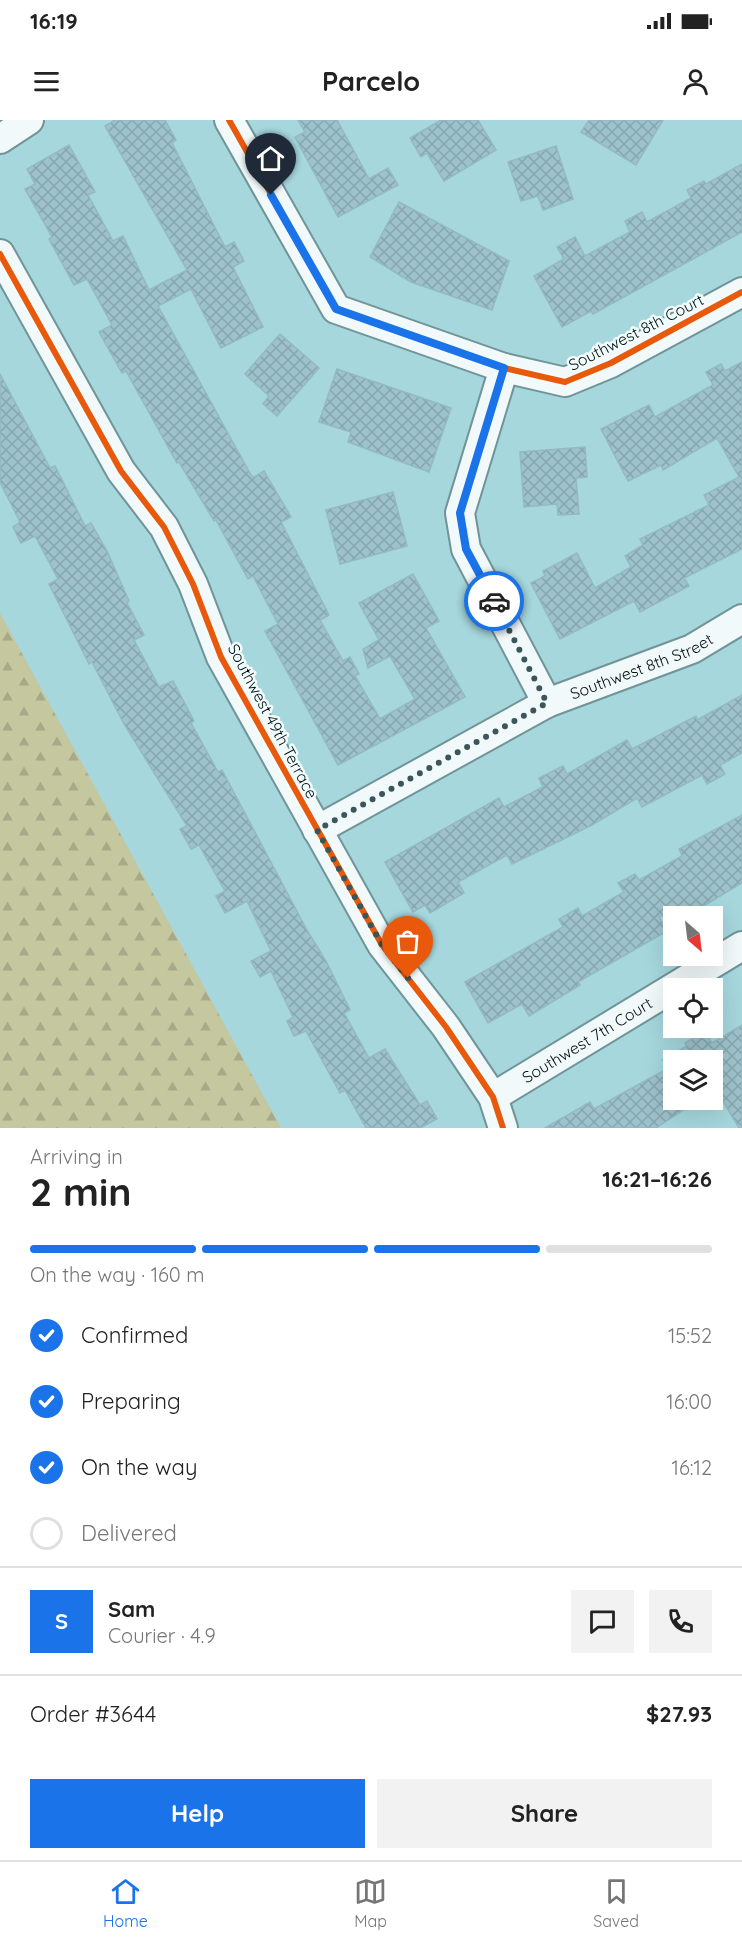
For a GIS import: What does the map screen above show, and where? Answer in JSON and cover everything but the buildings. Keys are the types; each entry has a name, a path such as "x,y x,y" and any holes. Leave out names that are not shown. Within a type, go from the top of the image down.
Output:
{"street":[{"path":"0,139 29,120"},
{"name":"Southwest 8th Court","path":"229,120 336,309 504,368 566,382 611,363 742,292"},
{"name":"Southwest 49th Terrace","path":"0,254 121,471 164,527 193,584 221,657 382,945 446,1027 494,1097 503,1128"},
{"path":"504,368 460,513 466,549 547,703"},
{"name":"Southwest 8th Street","path":"317,830 547,703 692,649 742,619"},
{"name":"Southwest 7th Court","path":"494,1097 742,946"}],"green space":[{"path":"0,613 281,1128 0,1128"}],"cycle path":[{"path":"229,120 336,309 504,368 565,382 611,363 742,292"},
{"path":"0,254 121,471 164,527 193,584 221,657 382,945 446,1027 493,1097 503,1128"}],"way so far":[{"path":"408,978 382,945 317,830 547,703 494,601"}],"route":[{"path":"271,195 323,290 336,309 504,368 460,513 466,549 494,601"}]}
